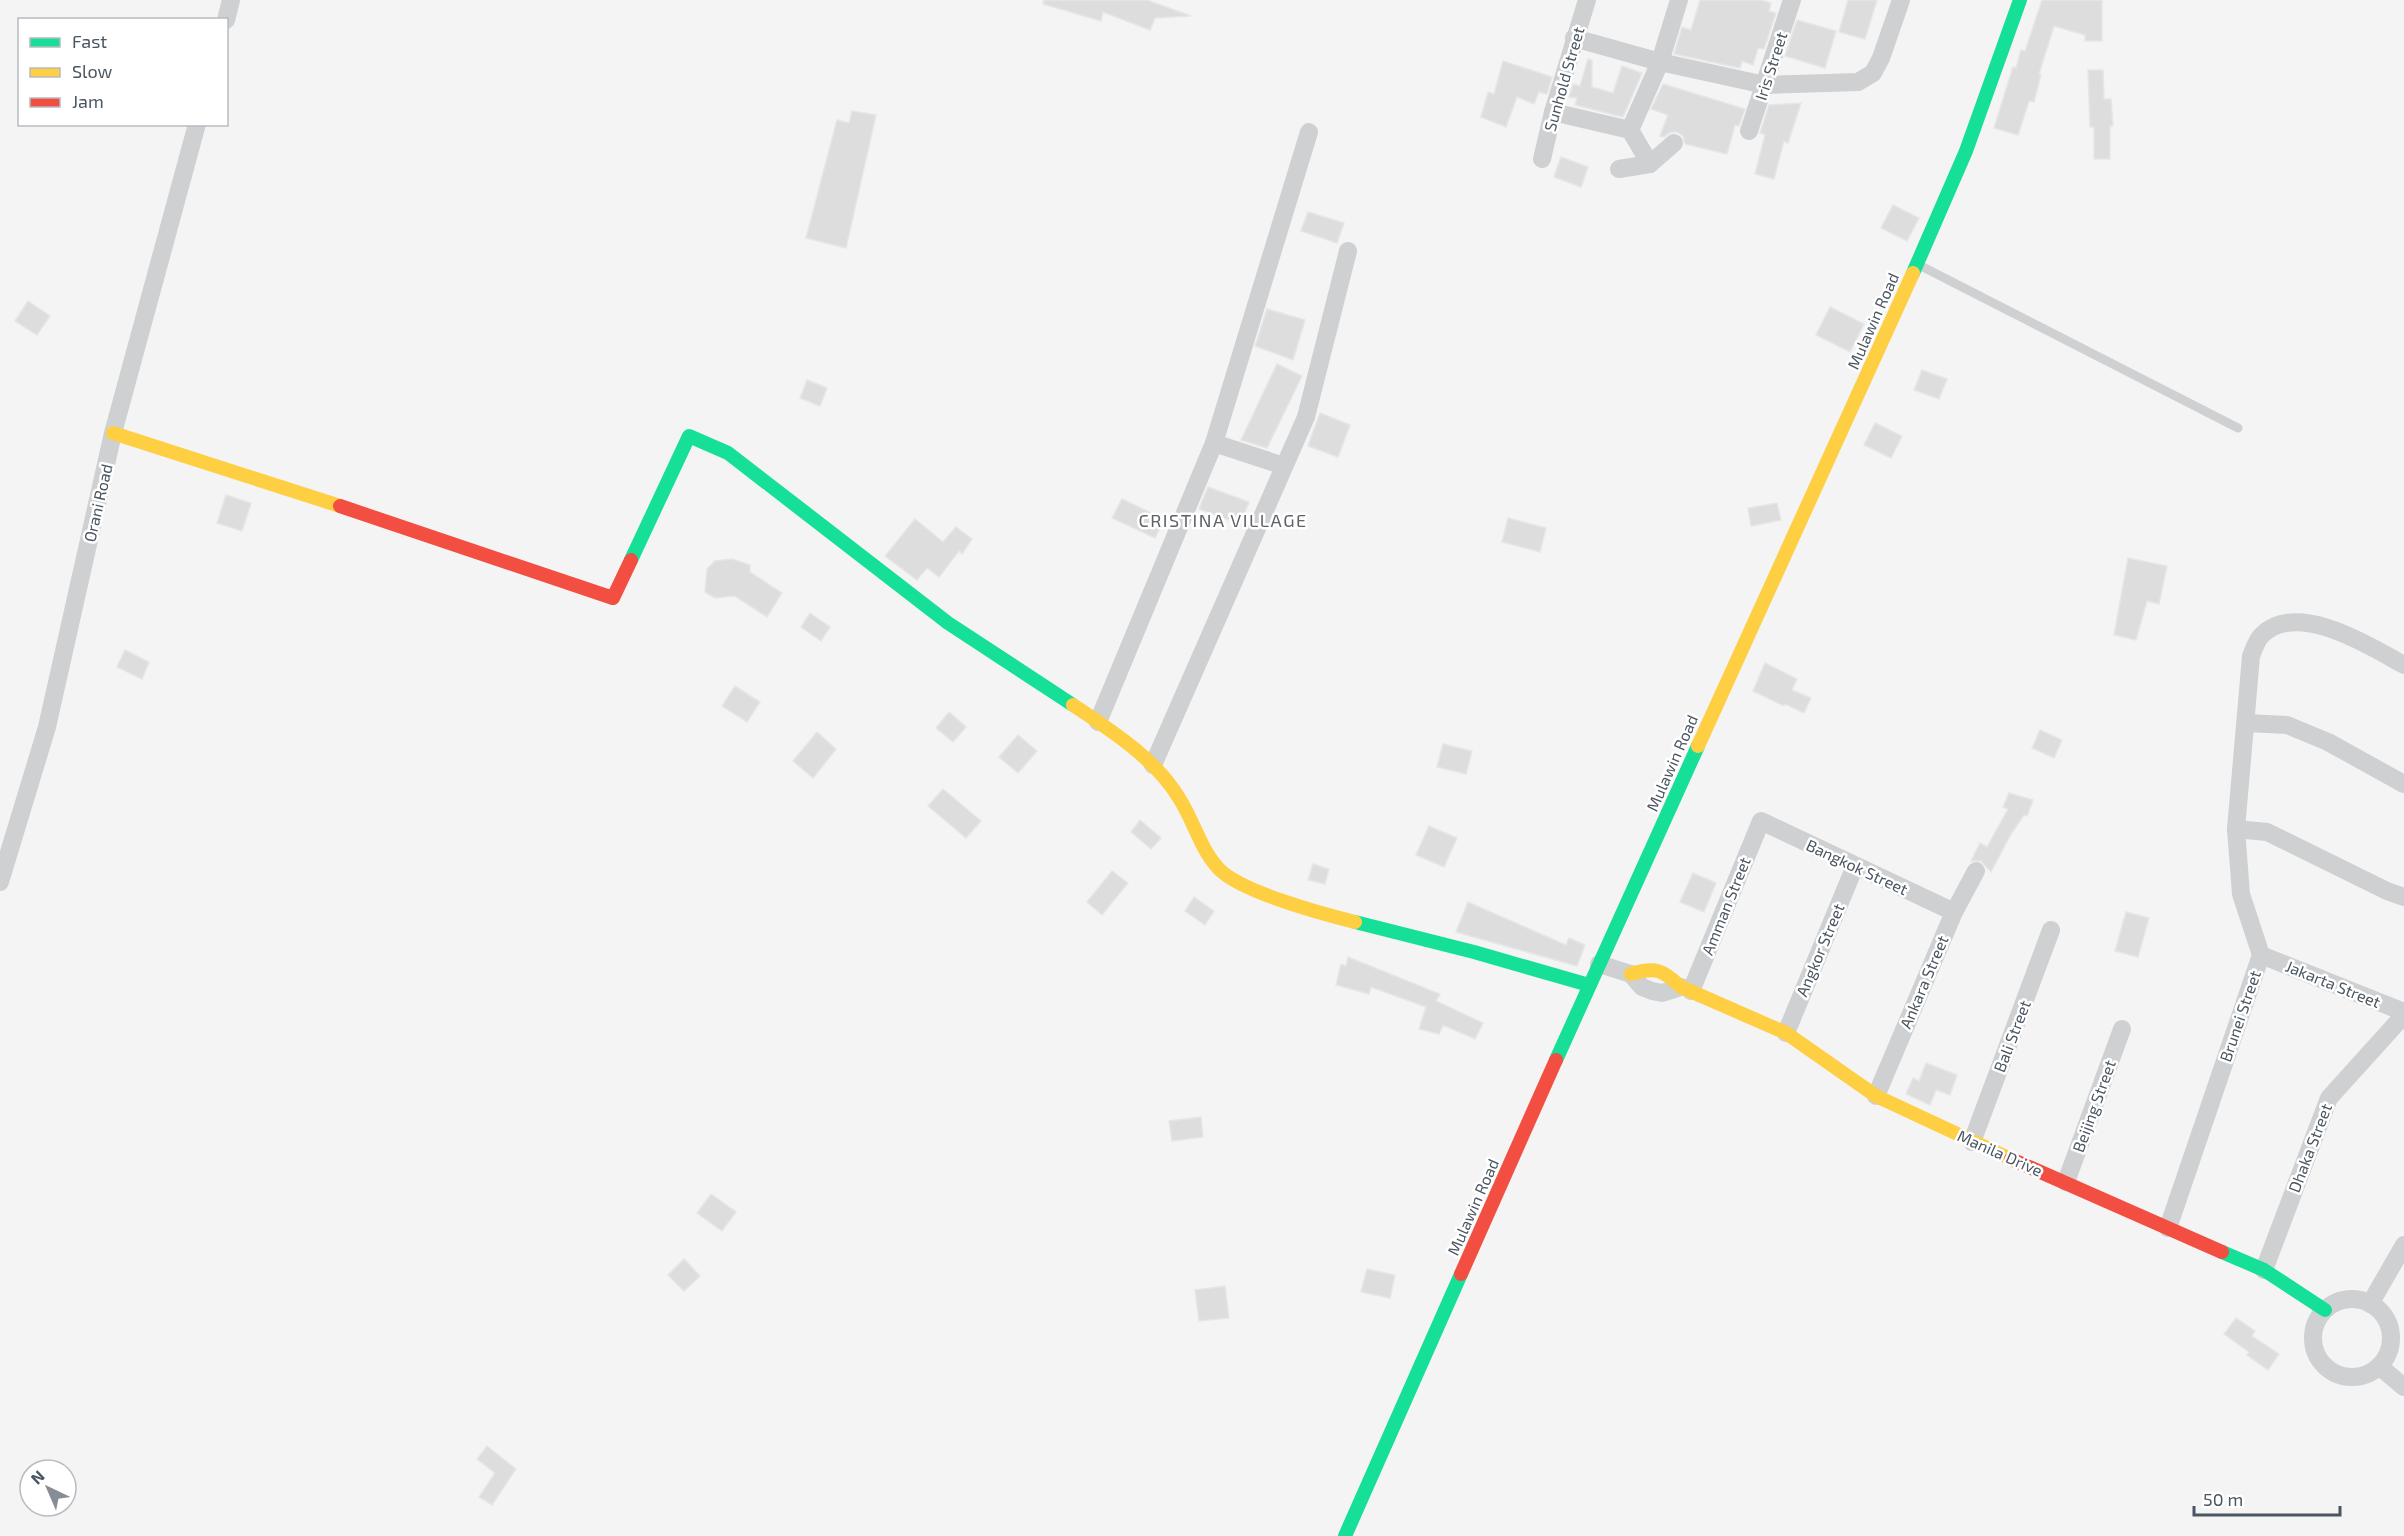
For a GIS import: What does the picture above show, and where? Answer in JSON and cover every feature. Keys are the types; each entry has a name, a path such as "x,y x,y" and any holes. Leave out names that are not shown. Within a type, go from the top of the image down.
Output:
{"street":[{"path":"226,18 231,0"},
{"name":"Sunhold Street","path":"1542,159 1553,112 1587,0"},
{"path":"1630,130 1659,62 1679,0"},
{"name":"Iris Street","path":"1749,131 1792,0"},
{"path":"1575,38 1659,62 1765,85 1858,82 1873,73 1881,58 1901,0"},
{"name":"Mulawin Road","path":"1345,1536 1589,985 1917,264 1966,151 2020,0"},
{"path":"1553,112 1630,130 1650,164"},
{"name":"Orani Road","path":"0,882 47,727 113,433 195,126"},
{"path":"1098,722 1214,443 1309,132"},
{"path":"1619,169 1650,164 1674,142"},
{"path":"1153,765 1306,417 1348,250"},
{"path":"113,433 318,498 613,598 689,436 728,453 948,623 1098,722 1153,765 1179,796 1202,845 1220,870 1243,886 1332,916 1474,952 1589,985"},
{"path":"1214,443 1284,466"},
{"name":"Brunei Street","path":"2168,1228 2261,954 2241,894 2236,829 2247,723 2251,656 2261,635 2285,622 2314,623 2363,642 2404,665"},
{"path":"2247,723 2287,725 2328,742 2404,784"},
{"name":"Bangkok Street","path":"1761,821 1953,912"},
{"name":"Amman Street","path":"1686,989 1761,821"},
{"path":"2236,829 2267,832 2387,891 2404,897"},
{"name":"Angkor Street","path":"1786,1033 1855,866"},
{"name":"Ankara Street","path":"1876,1096 1953,912 1976,871"},
{"name":"Bali Street","path":"1972,1142 2051,930"},
{"name":"Jakarta Street","path":"2261,954 2404,1014"},
{"path":"1599,963 1631,974 1642,987 1652,991 1662,993 1686,989"},
{"name":"Manila Drive","path":"1686,989 1786,1033 1876,1096 1972,1142 2264,1270 2325,1310"},
{"name":"Dhaka Street","path":"2264,1270 2329,1098 2404,1014"},
{"name":"Beijing Street","path":"2066,1182 2122,1029"},
{"path":"2370,1304 2404,1245"},
{"path":"2347,1299 2370,1304 2380,1311 2391,1333 2390,1345 2379,1366 2369,1373 2351,1377 2333,1373 2323,1366 2316,1355 2313,1331 2317,1319 2335,1303 2347,1299"},
{"path":"2379,1366 2404,1387"}],"lane":[{"path":"1917,264 2238,428"}],"building":[{"path":"1044,0 1147,0 1191,16 1155,18 1150,30 1103,12 1101,21 1043,4"},
{"path":"1700,0 1761,0 1771,3 1769,11 1776,13 1764,49 1758,48 1753,65 1742,61 1740,68 1674,54 1682,27 1691,30"},
{"path":"1848,0 1877,0 1865,39 1839,32"},
{"path":"2042,0 2102,0 2102,41 2085,41 2085,35 2054,26 2039,74 2041,75 2034,102 2029,101 2018,135 1994,128 2013,67 2016,68 2021,50 2025,51"},
{"path":"1797,20 1836,31 1825,68 1785,56"},
{"path":"1588,59 1592,60 1592,87 1613,93 1622,66 1642,73 1623,117 1575,105 1577,98 1569,97 1573,84 1580,86"},
{"path":"1503,61 1552,77 1547,94 1539,92 1534,104 1517,97 1506,127 1481,117 1488,92 1494,94"},
{"path":"2088,70 2103,70 2104,99 2111,99 2113,126 2110,126 2110,159 2094,159 2094,127 2090,127"},
{"path":"1663,84 1745,109 1739,126 1735,125 1727,154 1685,144 1683,136 1677,132 1671,132 1664,137 1660,136 1668,115 1651,109"},
{"path":"1801,103 1788,143 1784,141 1774,179 1755,174 1765,135 1760,133 1769,105"},
{"path":"852,111 876,115 846,248 806,238 837,120 849,123"},
{"path":"1561,157 1588,167 1581,187 1554,177"},
{"path":"1893,205 1919,218 1907,241 1881,228"},
{"path":"1308,212 1344,223 1337,243 1301,231"},
{"path":"28,301 50,316 37,335 15,321"},
{"path":"1830,307 1864,324 1850,352 1816,335"},
{"path":"1267,309 1305,320 1293,360 1255,346"},
{"path":"1277,364 1302,376 1267,448 1241,440"},
{"path":"1922,370 1947,379 1939,399 1914,390"},
{"path":"807,380 827,388 820,406 800,398"},
{"path":"1320,413 1350,425 1338,457 1308,446"},
{"path":"1875,423 1902,436 1891,458 1864,445"},
{"path":"1208,487 1249,502 1240,524 1199,509"},
{"path":"226,495 251,503 242,531 217,523"},
{"path":"1122,499 1164,519 1155,538 1112,518"},
{"path":"1777,503 1781,520 1751,526 1748,508"},
{"path":"1508,518 1546,528 1540,552 1502,542"},
{"path":"915,519 943,542 956,527 972,539 962,554 959,551 939,577 927,568 917,580 885,556"},
{"path":"2128,558 2167,566 2159,604 2147,601 2136,640 2114,635"},
{"path":"732,559 750,565 750,572 782,593 767,617 735,596 715,598 705,592 707,569 715,561"},
{"path":"810,613 830,627 821,641 801,627"},
{"path":"125,650 149,662 142,679 117,667"},
{"path":"1765,663 1797,679 1792,690 1811,698 1804,713 1753,691"},
{"path":"735,686 760,702 747,722 722,706"},
{"path":"949,712 966,727 953,742 936,728"},
{"path":"2040,730 2062,740 2054,758 2032,748"},
{"path":"817,732 836,749 813,778 793,761"},
{"path":"1018,735 1037,751 1018,773 999,757"},
{"path":"1443,744 1472,751 1466,774 1437,767"},
{"path":"943,789 981,821 966,838 928,806"},
{"path":"2009,793 2033,800 2027,816 2024,815 2011,834 1991,872 1981,861 1971,861 1980,843 1987,847 2008,809 2003,807"},
{"path":"1140,820 1161,838 1151,849 1131,832"},
{"path":"1429,826 1457,838 1444,867 1416,855"},
{"path":"1313,864 1329,869 1325,884 1308,880"},
{"path":"1112,871 1128,883 1102,915 1087,902"},
{"path":"1693,873 1716,883 1704,912 1680,902"},
{"path":"1194,897 1214,911 1205,925 1185,911"},
{"path":"1468,902 1566,945 1569,938 1585,945 1577,966 1456,932"},
{"path":"2126,912 2149,918 2138,957 2115,951"},
{"path":"1348,957 1440,994 1436,1001 1483,1023 1475,1039 1443,1025 1439,1034 1419,1029 1426,1007 1371,987 1369,994 1336,985 1341,964 1346,966"},
{"path":"1926,1063 1957,1075 1950,1095 1936,1090 1930,1105 1906,1094 1913,1078 1919,1081"},
{"path":"1201,1117 1203,1137 1172,1141 1169,1121"},
{"path":"711,1194 736,1212 722,1231 697,1213"},
{"path":"684,1259 700,1276 684,1291 668,1275"},
{"path":"1367,1269 1395,1275 1390,1298 1361,1292"},
{"path":"1225,1286 1229,1318 1199,1321 1195,1290"},
{"path":"2236,1318 2255,1331 2252,1336 2279,1354 2268,1370 2247,1355 2249,1352 2224,1334"},
{"path":"487,1446 516,1469 492,1505 479,1497 495,1473 477,1459"}],"traffic: fast":[{"path":"1913,273 1966,151 2020,0"},
{"path":"631,560 689,436 728,453 948,623 1073,705"},
{"path":"1556,1060 1698,746"},
{"path":"1355,922 1474,952 1589,985"},
{"path":"2222,1252 2264,1270 2325,1310"},
{"path":"1345,1536 1461,1274"}],"traffic: slow":[{"path":"1698,746 1913,273"},
{"path":"113,433 340,506"},
{"path":"1073,705 1131,746 1158,770 1179,798 1212,861 1230,878 1263,894 1355,922"},
{"path":"1631,974 1646,970 1664,973 1681,987 1786,1033 1876,1096 2011,1159"}],"traffic: jam":[{"path":"340,506 613,598 631,560"},
{"path":"1461,1274 1556,1060"},
{"path":"2011,1159 2222,1252"}],"district":[{"name":"CRISTINA VILLAGE","path":"1223,521"}]}
